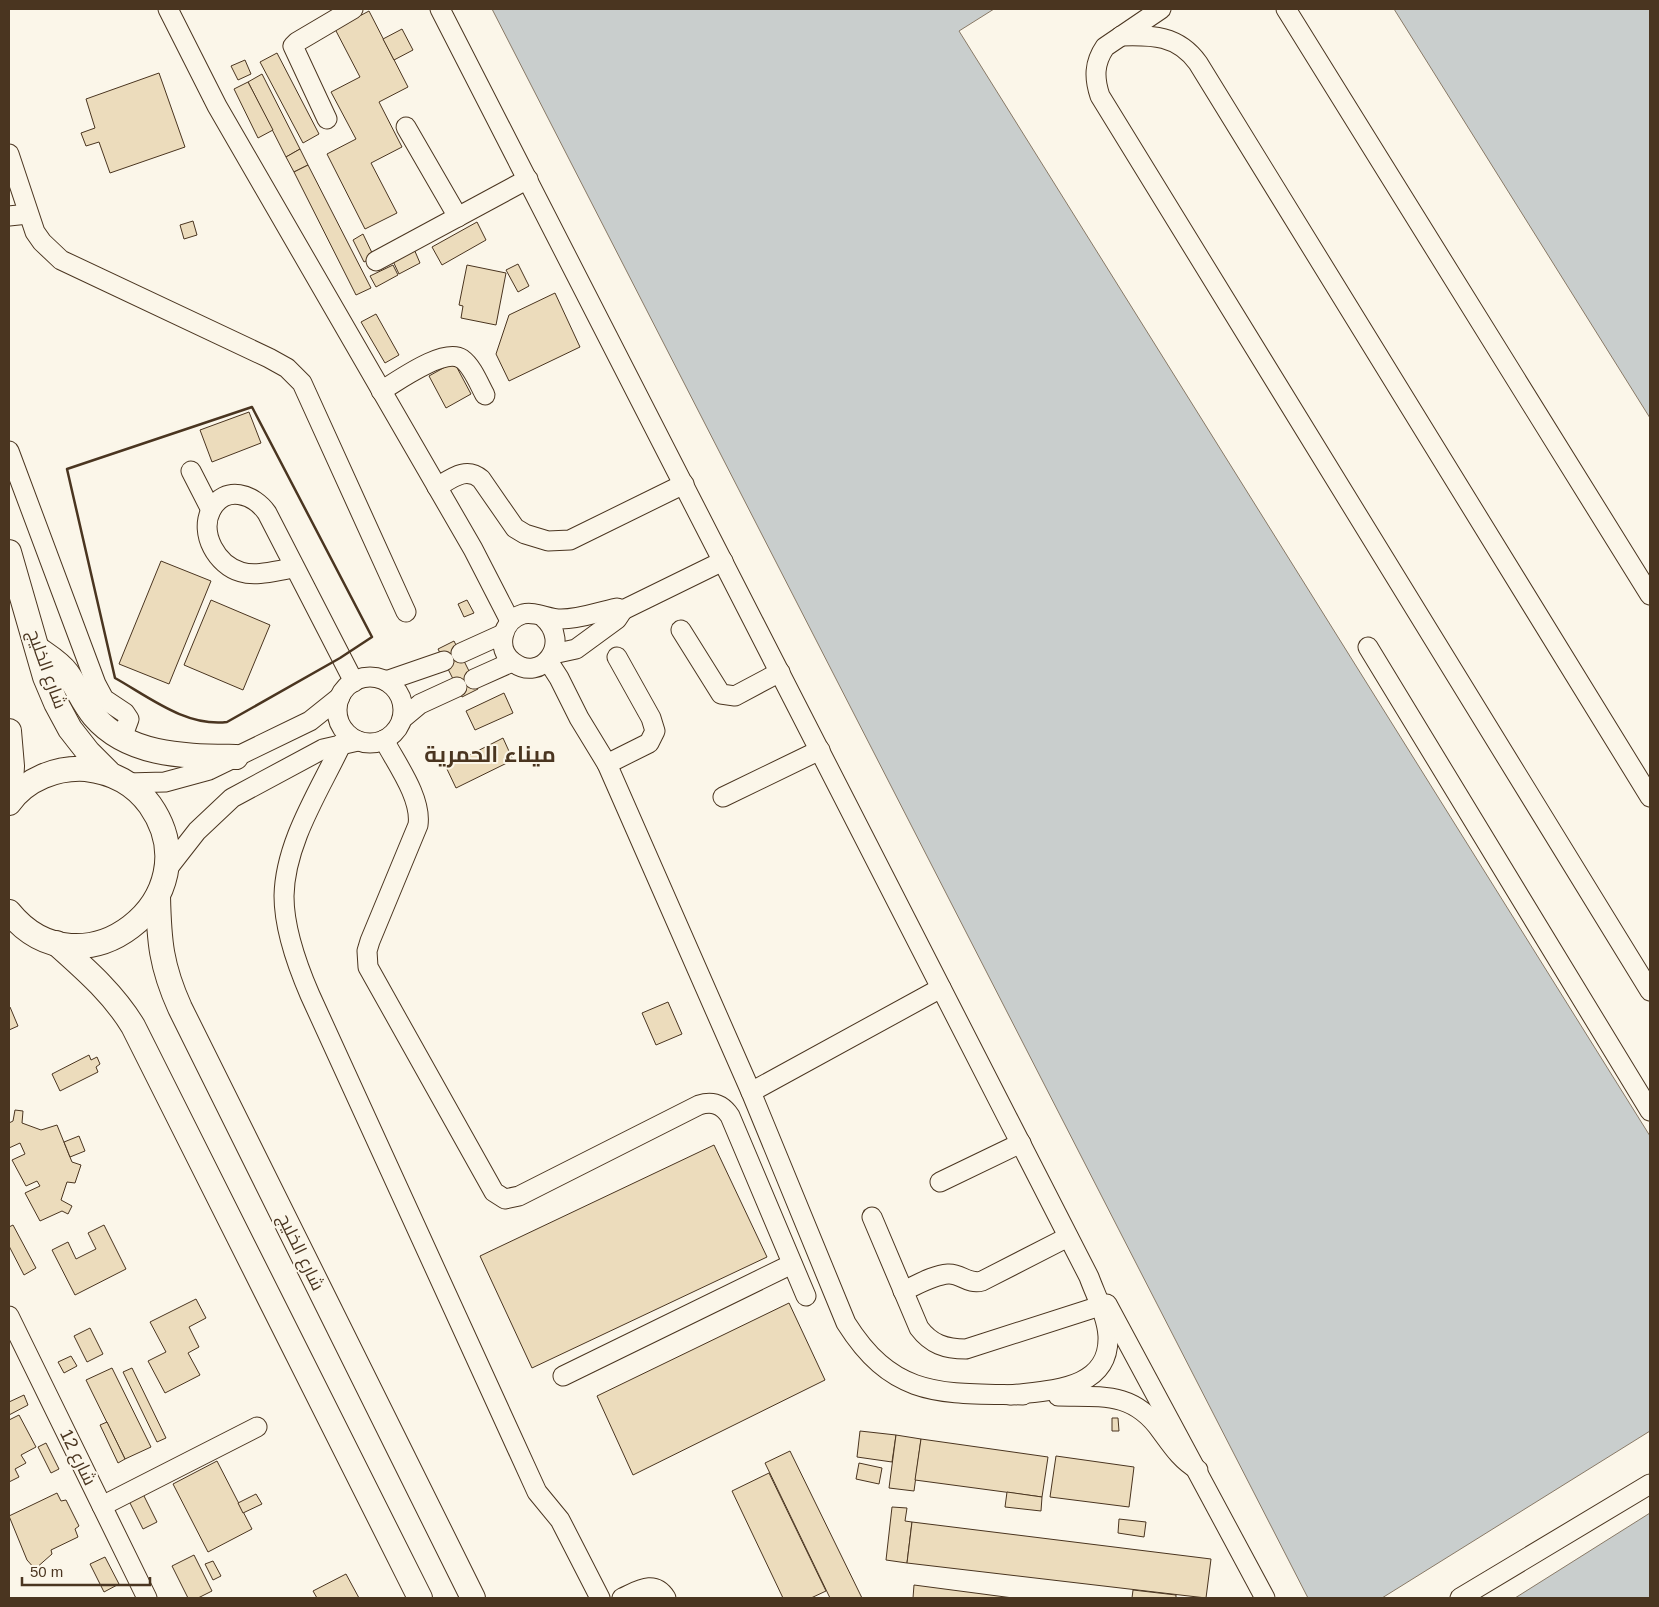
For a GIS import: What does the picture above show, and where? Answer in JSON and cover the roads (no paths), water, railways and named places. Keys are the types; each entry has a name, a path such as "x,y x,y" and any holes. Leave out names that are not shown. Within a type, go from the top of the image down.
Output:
{"main road":[{"name":"شارع الخليج","path":"9,552 46,677 66,720 88,752 146,800 159,822 166,847 165,872 158,896 159,944 170,987 473,1598"},
{"path":"38,649 63,668 94,715 122,738 151,750 179,755 236,757"},
{"path":"9,731 12,766 10,802"},
{"path":"10,802 31,783 55,772 81,769 118,778"},
{"path":"56,944 73,946 107,941 123,934 137,924 158,896"},
{"path":"14,924 56,944 96,978 121,1007 133,1026 420,1598"}],"street":[{"path":"168,9 217,106 473,549 507,628 503,650 512,662 530,668 550,658 576,649 617,619 623,610 723,561"},
{"path":"327,119 293,46 352,9"},
{"path":"440,9 1089,1277 1100,1306 1108,1337 1106,1352 1100,1365 1090,1376 1078,1384 1064,1388 1010,1395"},
{"path":"1160,9 1105,47 1099,56 1095,76 1100,96 1650,992"},
{"path":"1286,9 1650,595"},
{"path":"1120,36 1157,36 1168,38 1185,48 1198,63 1650,796"},
{"path":"406,127 458,217"},
{"path":"9,154 28,214 42,242 61,260 269,358 295,374 308,393 406,612"},
{"path":"376,261 528,179"},
{"path":"9,216 28,214"},
{"path":"381,391 439,358 451,355 457,356 467,364 485,395"},
{"path":"9,451 96,684 104,699 126,713 130,719 122,738"},
{"path":"191,471 211,510"},
{"path":"437,487 464,473 477,476 515,528 536,539 559,541 570,540 582,535 684,484"},
{"path":"294,568 254,574 241,572 229,567 219,559 212,548 208,529 211,510 221,499 234,494 248,495 260,502 354,682"},
{"path":"386,681 452,657 507,628 526,614 572,619 587,617 617,608 623,610"},
{"path":"543,617 554,631 556,639 550,658 579,718 607,764 751,1092 846,1322 860,1345 878,1364 893,1374 925,1389 951,1394 1113,1398 1127,1401 1150,1416 1181,1458 1198,1470"},
{"path":"680,630 721,694 735,696 780,672"},
{"path":"1368,647 1650,1111"},
{"path":"607,764 649,743 655,731 651,718 618,657"},
{"path":"165,872 197,831 232,798 322,749 350,742 367,743 384,740 392,735 402,719 420,704 512,662"},
{"path":"118,778 180,780 209,770 310,721 340,697 354,682 370,677 386,681 399,693 402,701 402,719"},
{"path":"340,697 338,705 340,723 350,742"},
{"path":"384,740 416,801 420,816 366,951 368,967 494,1192 504,1198 519,1196 699,1105 712,1103 722,1107 730,1116 806,1296"},
{"path":"350,742 303,824 287,875 284,896 296,959 310,995 537,1492 560,1520 600,1598"},
{"path":"723,797 820,750"},
{"path":"751,1092 941,988"},
{"path":"940,1182 1021,1143"},
{"path":"872,1217 919,1328 926,1336 939,1345 955,1349 971,1347 1100,1306"},
{"path":"903,1291 948,1274 960,1276 970,1282 982,1281 1068,1237"},
{"path":"563,1376 792,1264"},
{"path":"1089,1277 1104,1298 1265,1598"},
{"name":"شارع 12","path":"9,1316 147,1598"},
{"path":"102,1506 257,1427"},
{"path":"1460,1598 1650,1484"},
{"path":"622,1598 650,1587 658,1589 666,1598"}],"district":[{"name":"ميناء الحمرية","path":"490,754"}]}
